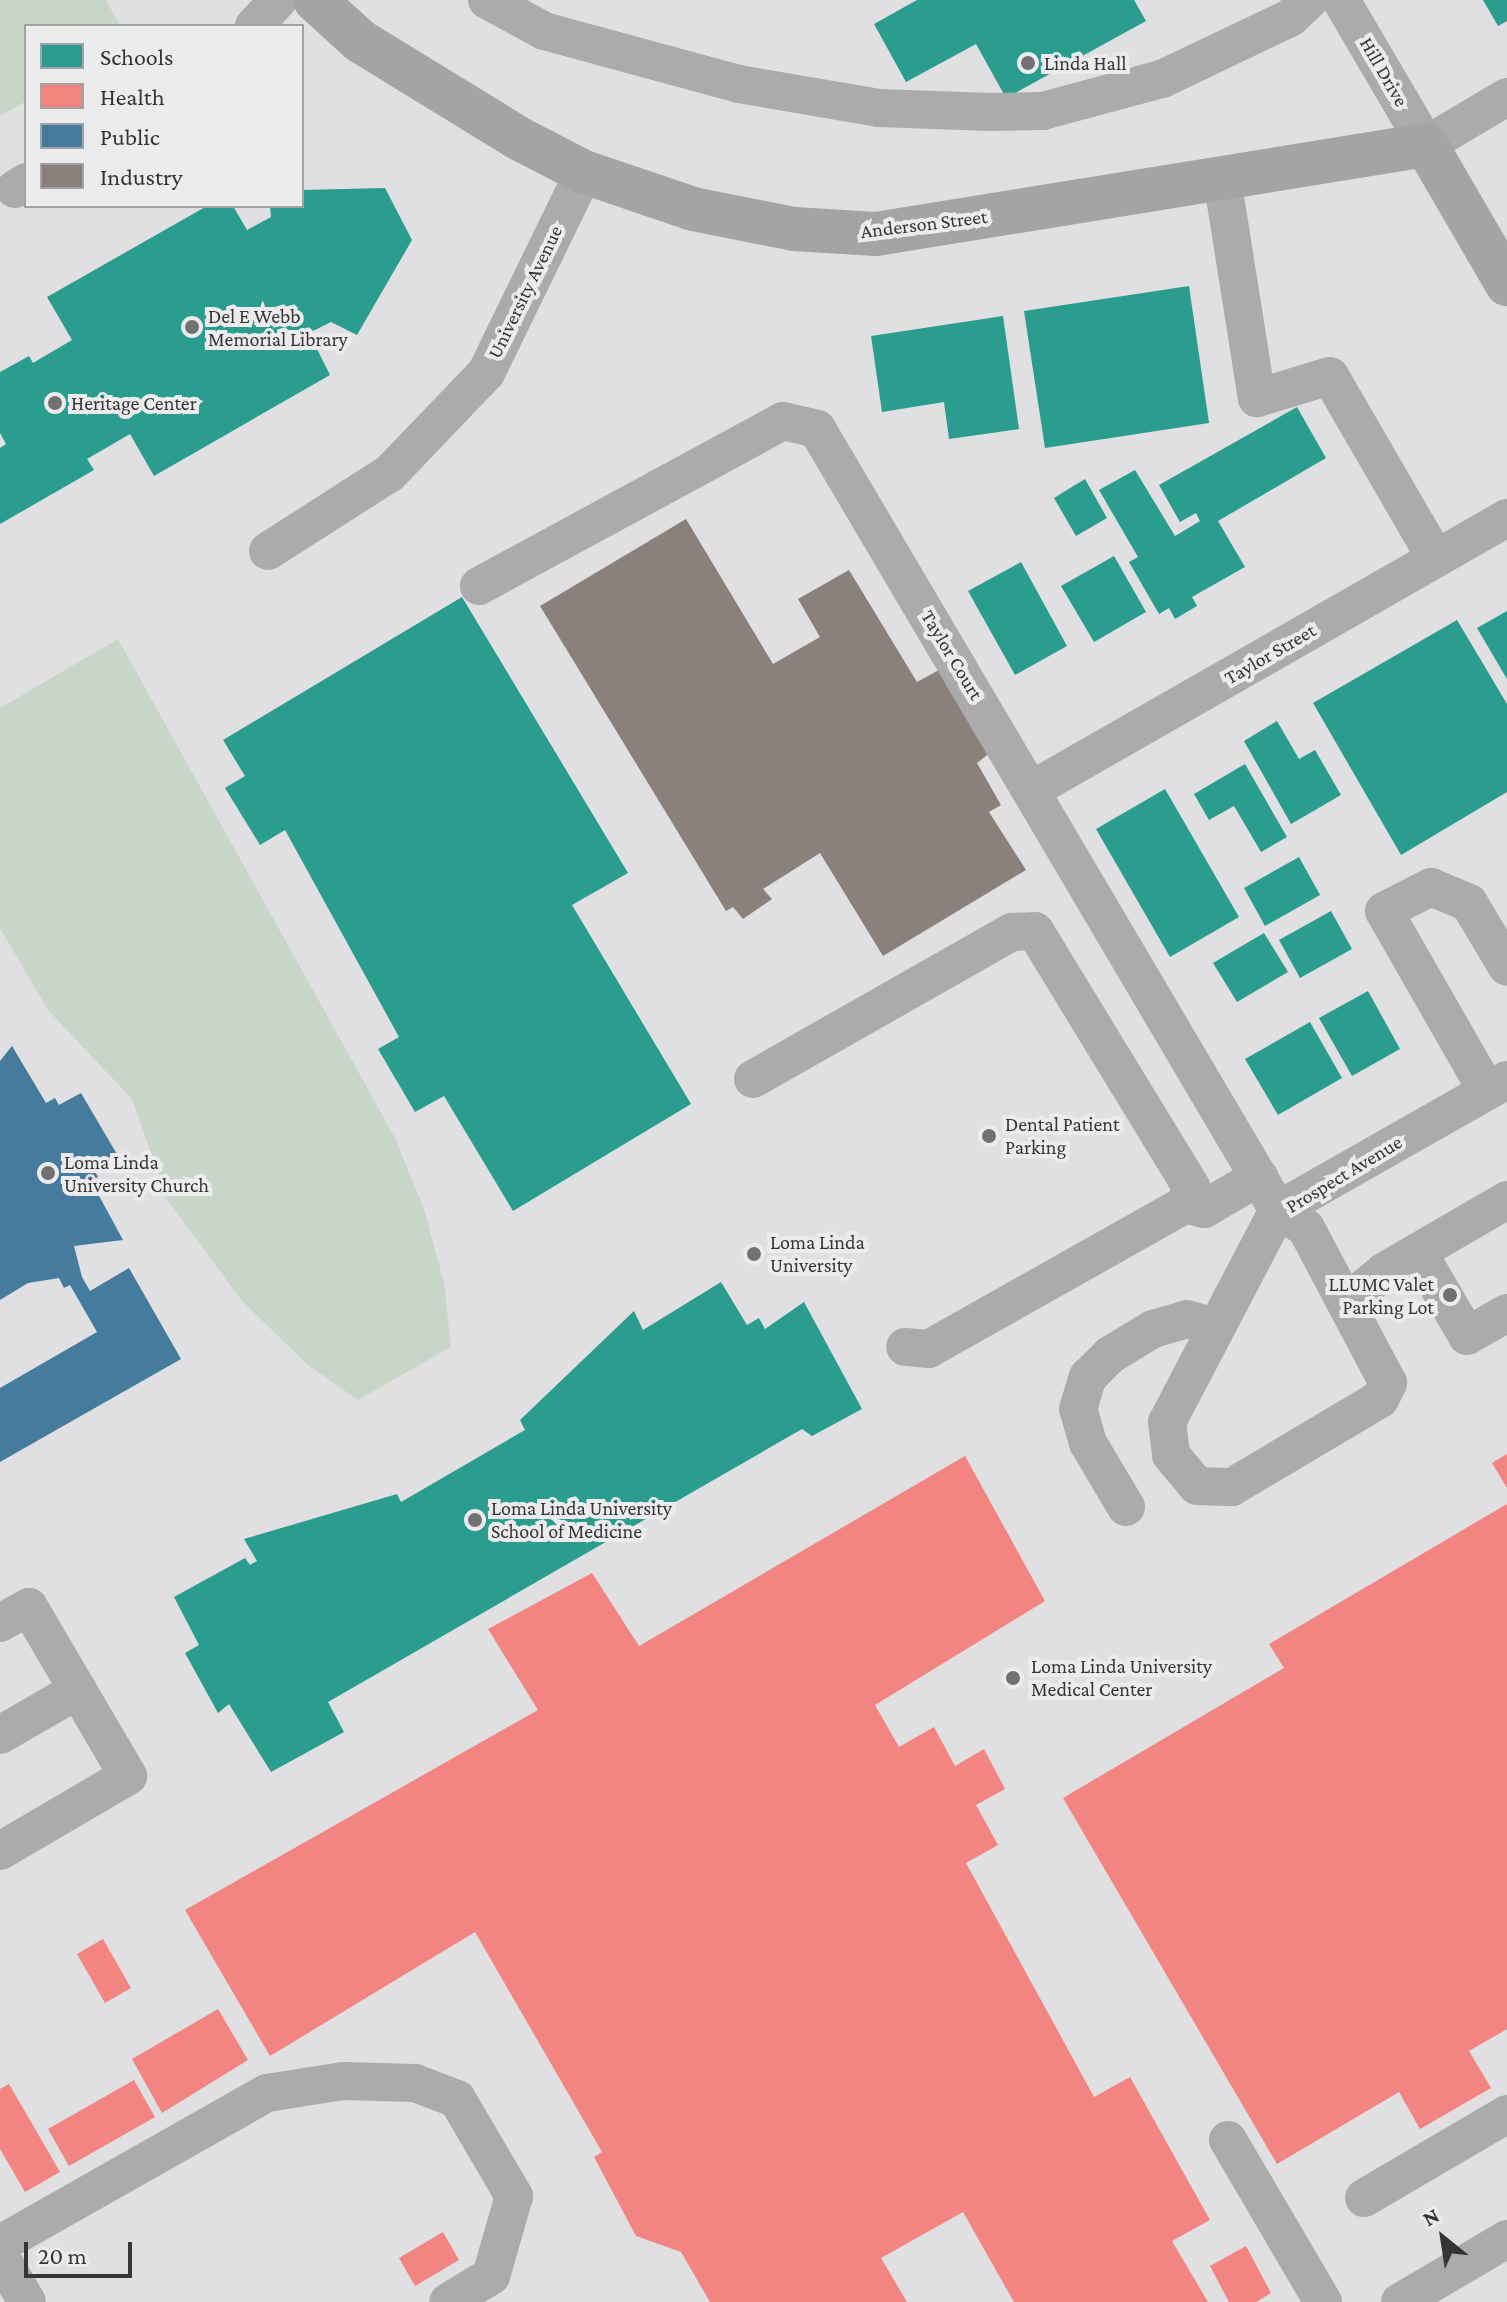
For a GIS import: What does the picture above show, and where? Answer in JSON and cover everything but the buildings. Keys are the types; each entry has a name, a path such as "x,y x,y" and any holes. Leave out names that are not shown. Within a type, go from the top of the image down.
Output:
{"main road":[{"name":"Anderson Street","path":"315,0 360,41 518,138 584,172 724,216 794,229 876,234 1426,145"},
{"path":"1426,145 1507,284"}],"street":[{"path":"256,24 278,0"},
{"path":"487,0 544,31 739,84 879,108 990,112 1043,111 1162,79 1290,18 1309,0"},
{"name":"Hill Drive","path":"1341,0 1426,145"},
{"path":"1426,145 1507,97"},
{"name":"University Avenue","path":"268,551 390,473 486,373 584,172"},
{"path":"1222,178 1257,398 1330,376 1436,559"},
{"name":"Taylor Court","path":"479,586 783,421 817,429 1033,789 1278,1210"},
{"name":"Taylor Street","path":"1033,789 1507,518"},
{"path":"1497,1086 1384,911 1431,887 1469,903 1507,967"},
{"path":"753,1079 1012,932 1035,931 1191,1187 1186,1204 929,1349 905,1347"},
{"name":"Prospect Avenue","path":"1278,1210 1306,1228 1382,1365 1388,1383 1380,1399 1232,1487 1197,1486 1171,1455 1167,1422 1278,1210 1497,1086"},
{"path":"1186,1204 1204,1209 1259,1177"},
{"path":"1346,1303 1418,1252 1507,1200"},
{"path":"1418,1252 1467,1336 1507,1313"},
{"path":"1126,1507 1088,1443 1078,1409 1088,1377 1110,1355 1153,1329 1187,1319 1215,1327"},
{"path":"0,1623 29,1607 128,1776 0,1851"},
{"path":"0,1735 78,1690"},
{"path":"0,2244 267,2093 343,2081 415,2083 457,2099 514,2196 491,2276 448,2302"},
{"path":"1364,2198 1507,2114"},
{"path":"1228,2140 1323,2302"},
{"path":"1400,2302 1507,2239"},
{"path":"0,2256 27,2302"}],"shaded area":[{"path":"0,0 106,0 119,24 24,24 24,102 0,116"},
{"path":"118,639 395,1138 424,1209 444,1283 451,1347 358,1400 308,1365 242,1301 168,1201 132,1099 48,1010 0,928 0,708"}],"place":[{"name":"Linda Hall","path":"1028,63"},
{"name":"Del E Webb Memorial Library","path":"192,327"},
{"name":"Heritage Center","path":"55,403"},
{"name":"Dental Patient Parking","path":"989,1136"},
{"name":"Loma Linda University Church","path":"48,1173"},
{"name":"Loma Linda University","path":"754,1254"},
{"name":"LLUMC Valet Parking Lot","path":"1450,1295"},
{"name":"Loma Linda University School of Medicine","path":"475,1520"},
{"name":"Loma Linda University Medical Center","path":"1013,1678"}]}
